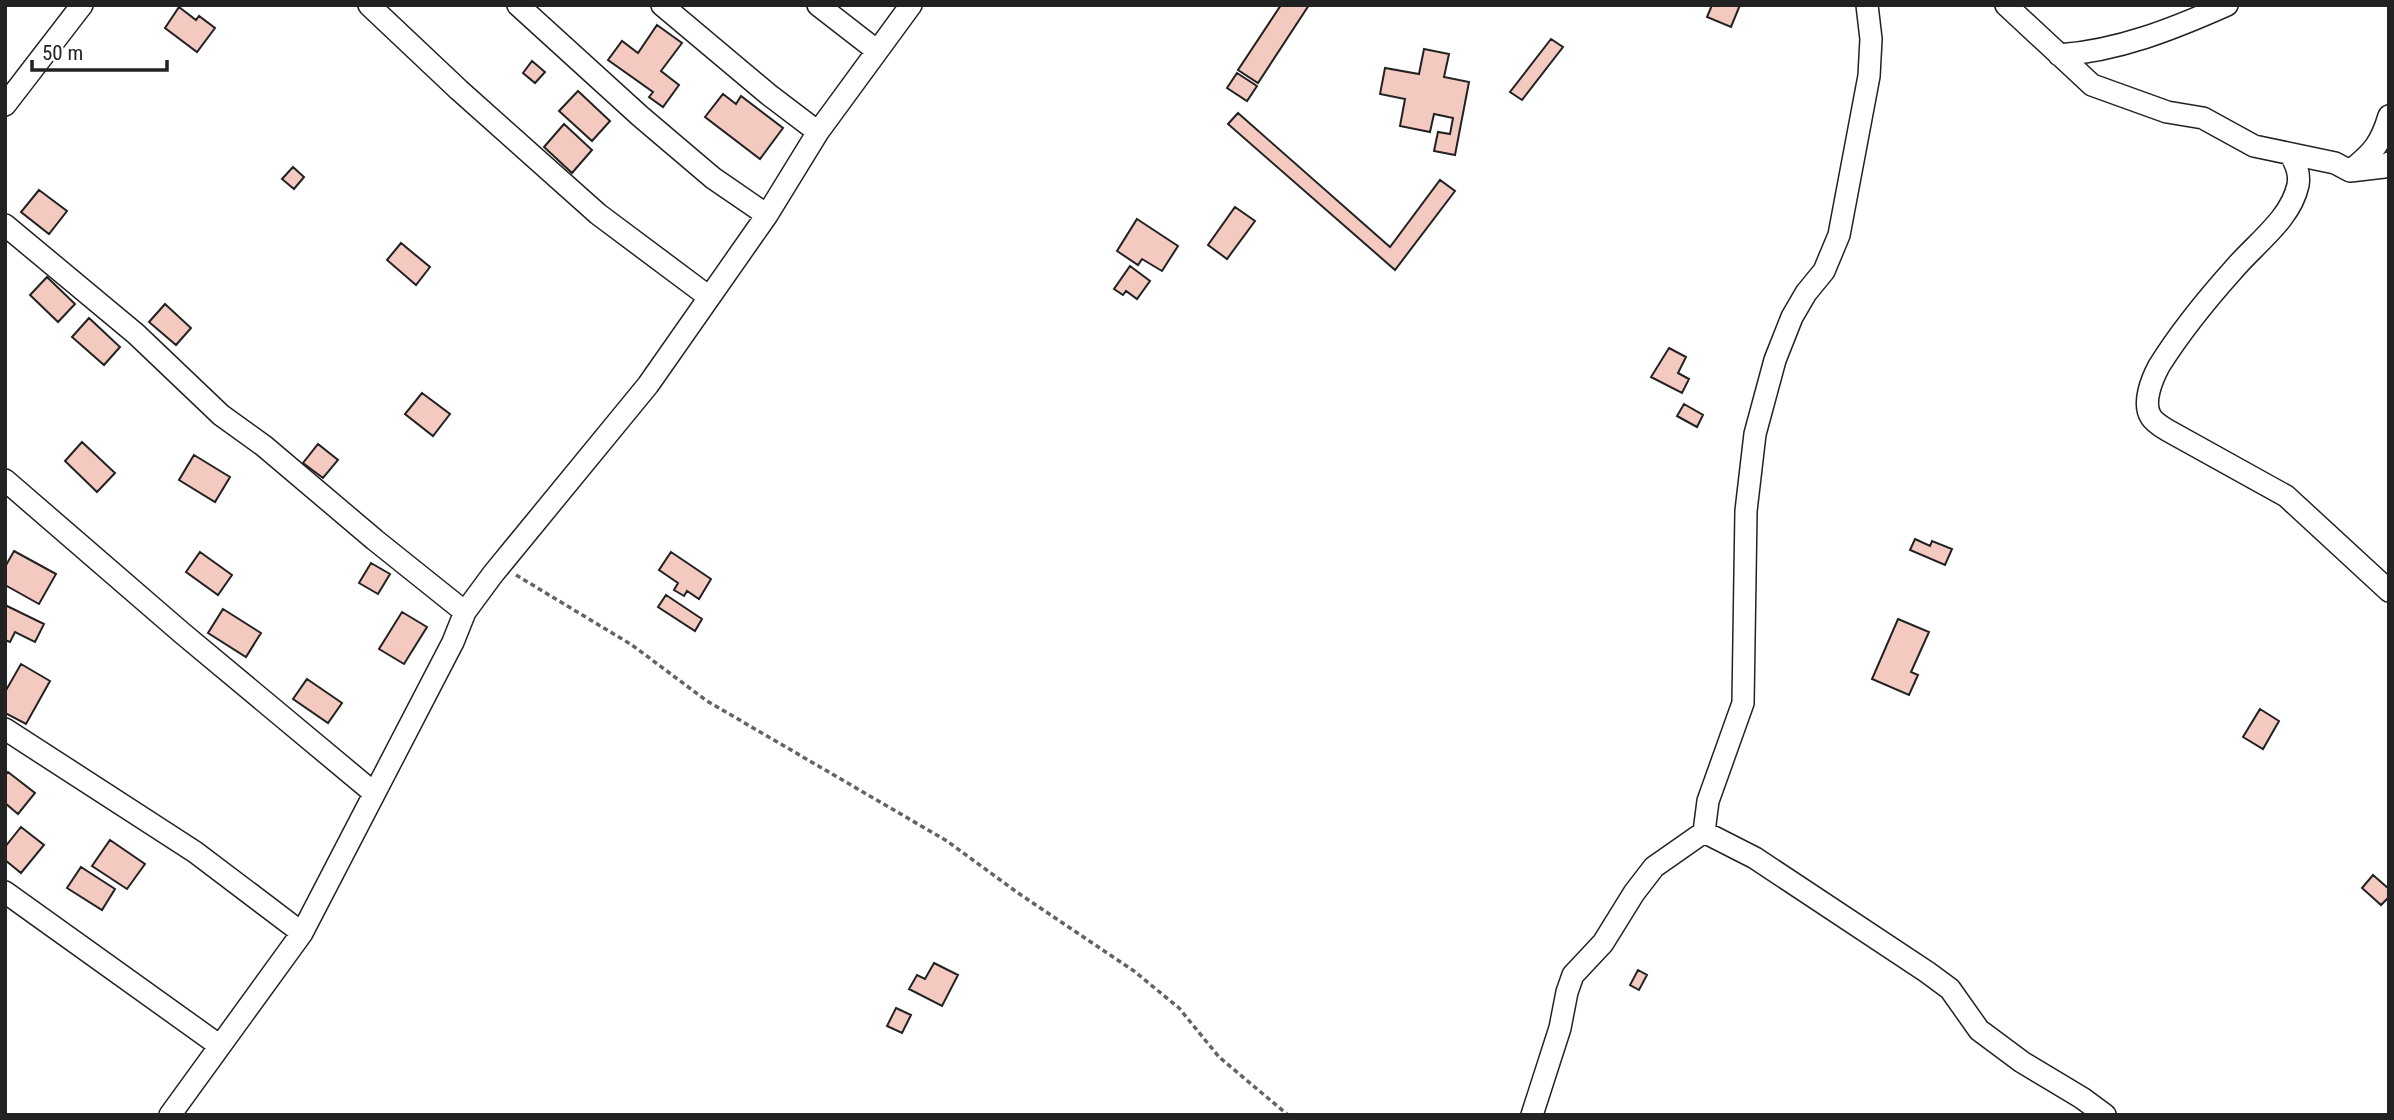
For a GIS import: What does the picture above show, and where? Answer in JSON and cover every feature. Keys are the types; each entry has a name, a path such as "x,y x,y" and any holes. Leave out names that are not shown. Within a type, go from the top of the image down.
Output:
{"street":[{"path":"369,5 459,90 598,214 709,297"},
{"path":"518,5 702,169 767,215"},
{"path":"662,5 818,132"},
{"path":"818,5 876,50"},
{"path":"170,1115 302,933 466,612 500,565 648,385 767,215 818,132 911,5"},
{"path":"1532,1115 1560,1028 1573,975 1603,943 1634,893 1654,867 1704,832 1708,801 1743,704 1746,512 1755,434 1774,360 1792,317 1806,293 1824,271 1839,235 1869,76 1871,39 1867,5"},
{"path":"2006,5 2092,85 2167,112 2203,118 2254,146 2335,163 2350,171 2384,167 2389,163"},
{"path":"2059,55 2122,46 2227,5"},
{"path":"5,105 79,6"},
{"path":"2350,171 2373,153 2389,116"},
{"path":"2291,155 2299,173 2297,188 2287,208 2275,226 2233,270 2158,368 2147,406 2151,418 2167,430 2286,496 2389,591"},
{"path":"5,225 136,334 222,415 264,446 375,540 466,612"},
{"path":"5,480 182,633 374,793"},
{"path":"5,729 195,852 302,933"},
{"path":"1704,832 1755,858 1927,972 1950,989 1979,1030 2022,1062 2105,1115"},
{"path":"5,892 220,1046"}],"path":[{"path":"500,565 632,645 707,701 947,841 1018,893 1134,971 1179,1008 1219,1056 1288,1115"}],"building":[{"path":"1281,5 1309,5 1258,83 1238,70"},
{"path":"1712,5 1740,5 1731,27 1707,17"},
{"path":"179,7 196,20 199,16 215,28 197,52 165,28"},
{"path":"657,25 682,43 661,71 679,85 663,107 649,97 653,92 608,60 622,41 638,53"},
{"path":"1551,39 1563,47 1522,100 1510,92"},
{"path":"1424,49 1449,54 1444,77 1469,82 1455,155 1434,151 1438,132 1450,134 1453,118 1434,114 1430,132 1400,126 1405,99 1380,94 1385,68 1419,74"},
{"path":"532,61 545,72 535,83 523,73"},
{"path":"1237,73 1257,86 1247,101 1227,88"},
{"path":"578,91 610,121 592,141 559,111"},
{"path":"723,94 736,104 741,96 783,128 760,159 705,117"},
{"path":"1238,113 1390,247 1440,180 1455,191 1395,270 1228,124"},
{"path":"564,124 592,150 572,173 544,147"},
{"path":"293,167 304,177 294,189 282,179"},
{"path":"39,190 67,211 49,234 21,212"},
{"path":"1235,207 1255,221 1227,259 1208,245"},
{"path":"1137,219 1178,246 1162,271 1142,259 1138,265 1117,251"},
{"path":"401,243 430,267 416,285 387,260"},
{"path":"1130,266 1150,281 1137,299 1126,291 1123,295 1114,289"},
{"path":"47,277 75,304 58,322 30,295"},
{"path":"165,304 191,328 176,345 149,322"},
{"path":"89,318 120,347 104,365 72,337"},
{"path":"1669,348 1686,357 1678,373 1689,379 1682,393 1651,377"},
{"path":"422,393 450,414 433,436 405,414"},
{"path":"1684,404 1703,415 1697,427 1677,416"},
{"path":"82,442 115,473 97,492 65,461"},
{"path":"318,444 338,460 323,478 303,463"},
{"path":"194,455 230,477 215,502 179,480"},
{"path":"1915,539 1930,546 1932,541 1952,549 1945,565 1910,550"},
{"path":"14,551 56,574 39,604 5,585 5,567"},
{"path":"200,552 232,575 218,595 186,572"},
{"path":"671,552 711,579 699,599 687,591 684,596 674,590 678,583 659,570"},
{"path":"371,563 390,574 378,594 359,583"},
{"path":"666,595 702,619 695,631 658,607"},
{"path":"5,605 44,624 35,642 15,632 10,642 5,640"},
{"path":"223,609 261,633 246,657 208,633"},
{"path":"402,612 427,627 404,664 379,649"},
{"path":"1898,619 1929,632 1911,672 1918,675 1909,695 1872,679"},
{"path":"21,664 50,681 26,724 5,713 5,692"},
{"path":"307,679 342,703 328,723 293,699"},
{"path":"2260,709 2279,721 2263,749 2243,737"},
{"path":"8,772 35,793 18,814 5,803 5,775"},
{"path":"21,827 44,845 21,873 5,860 5,847"},
{"path":"110,840 145,864 127,889 92,866"},
{"path":"81,867 115,889 102,910 67,888"},
{"path":"2373,875 2389,889 2389,897 2381,905 2362,888"},
{"path":"934,963 958,975 942,1006 909,989 917,975 925,979"},
{"path":"1638,970 1647,975 1639,990 1630,985"},
{"path":"896,1008 911,1015 902,1033 887,1026"}]}
